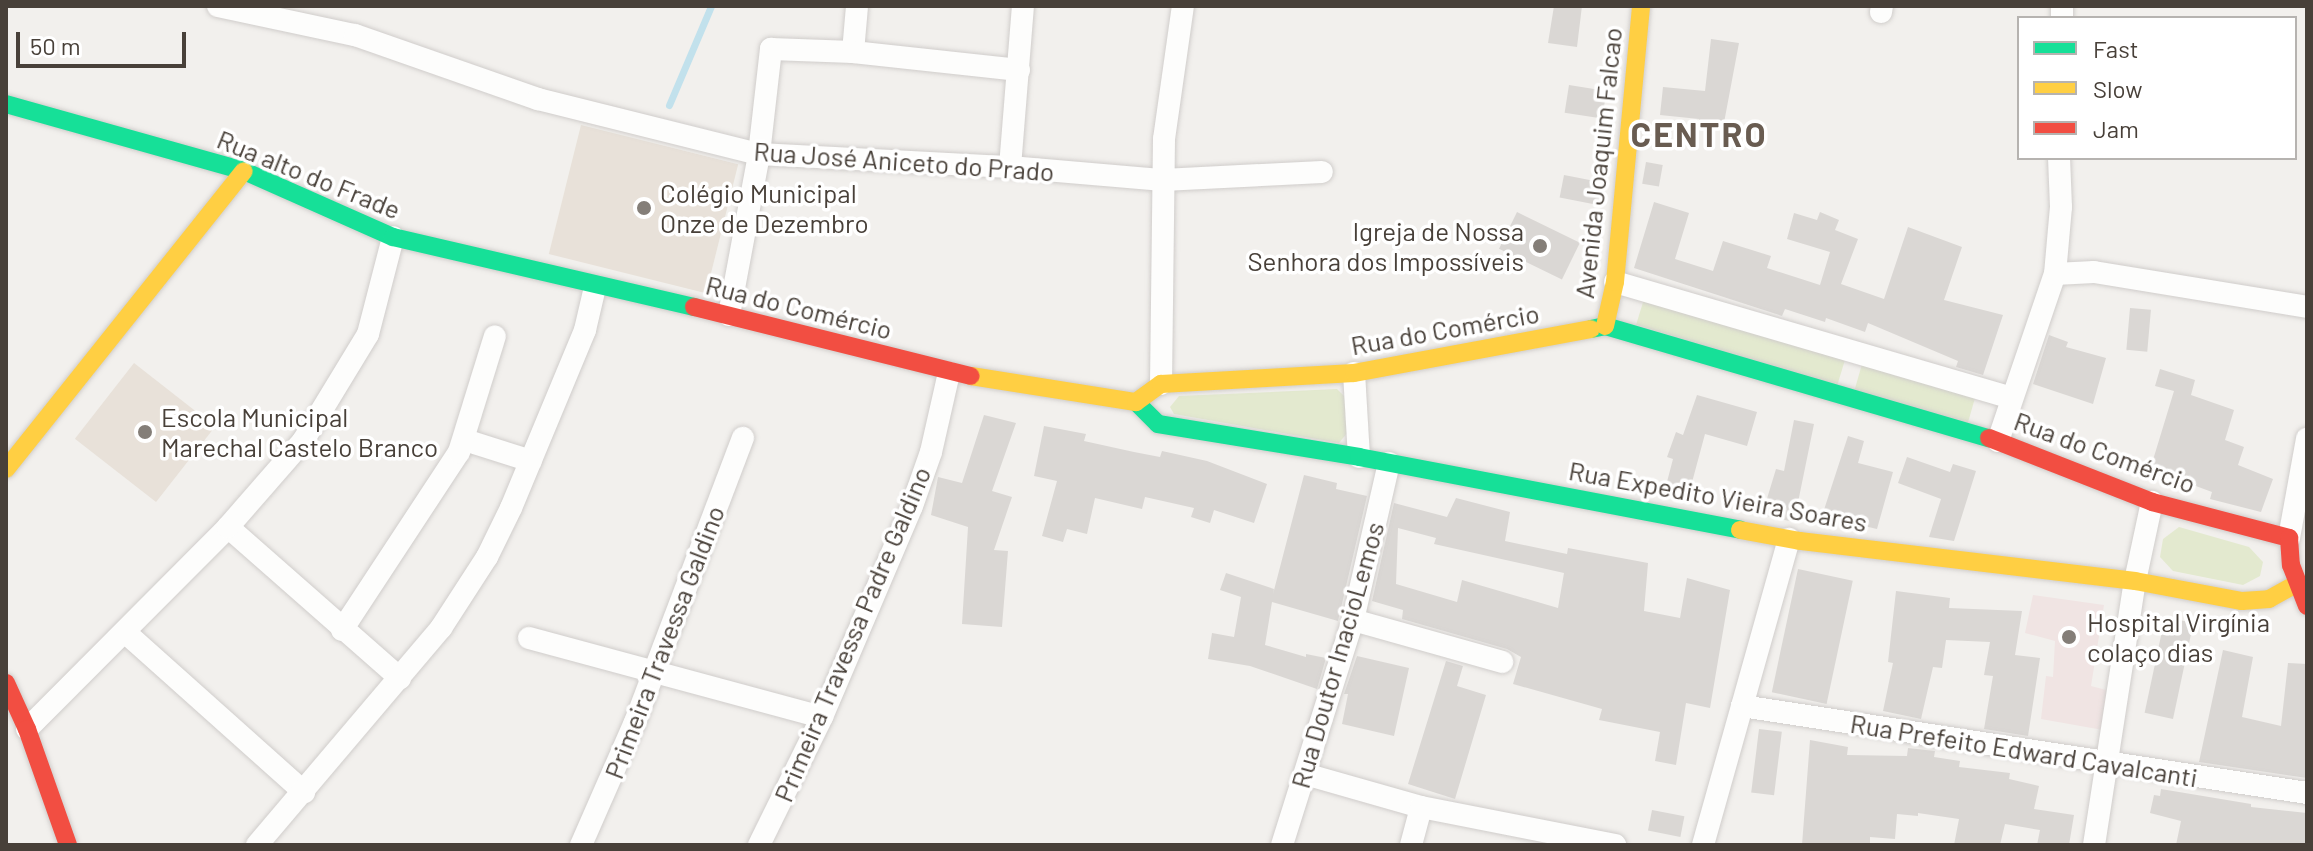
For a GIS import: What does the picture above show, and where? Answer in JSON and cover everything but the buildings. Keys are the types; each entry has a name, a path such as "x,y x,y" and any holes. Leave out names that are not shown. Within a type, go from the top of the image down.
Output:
{"main road":[{"name":"Avenida Joaquim Falcao","path":"1605,326 1615,282 1641,6"},
{"name":"Rua alto do Frade","path":"6,104 244,171 393,237 595,287"},
{"path":"6,469 244,171"},
{"name":"Rua do Comércio","path":"595,287 729,315 949,373 1136,402"},
{"name":"Rua do Comércio","path":"1161,384 1354,373 1605,326 1998,441 2152,502 2289,538"},
{"path":"1136,402 1161,384"},
{"name":"Rua Expedito Vieira Soares","path":"1136,402 1158,424 1359,457 1789,539 2135,581 2242,601 2269,599 2303,583"},
{"path":"2289,538 2291,565 2303,583 2307,606"},
{"path":"6,683 27,729 68,845"}],"street":[{"name":"Rua José Aniceto do Prado","path":"218,6 355,35 538,99 759,154 1010,167 1163,180 1322,172"},
{"path":"853,52 857,6"},
{"path":"1010,167 1023,6"},
{"path":"1161,384 1164,139 1183,6"},
{"path":"729,315 759,154 771,49 853,52 1019,70"},
{"path":"1998,441 2055,274 2061,207 2059,160"},
{"path":"27,729 126,633 228,527 303,441 356,358 375,313 393,237"},
{"path":"2055,274 2094,272 2307,307"},
{"path":"1615,282 2011,398"},
{"path":"257,845 441,628 487,557 585,330 595,287"},
{"path":"342,630 465,440 495,336"},
{"name":"Primeira Travessa Padre Galdino","path":"759,845 822,717 912,506 931,452 949,373"},
{"path":"1354,373 1359,457"},
{"name":"Primeira Travessa Galdino","path":"581,845 653,673 743,438"},
{"path":"2289,538 2307,439"},
{"path":"465,440 531,461"},
{"name":"Rua Doutor InacioLemos","path":"1282,845 1353,620 1389,463"},
{"path":"2094,845 2135,581 2152,502"},
{"path":"228,527 400,678"},
{"path":"1703,845 1789,539"},
{"path":"1353,620 1502,662"},
{"path":"126,633 304,792"},
{"path":"529,638 822,717"},
{"name":"Rua Prefeito Edward Cavalcanti","path":"1742,706 2307,793"},
{"path":"1305,774 1421,807 1615,845"},
{"path":"1411,845 1421,807"}],"shaded area":[{"name":"Colégio Municipal Onze de Dezembro","path":"581,125 738,164 706,293 549,254"},
{"name":"Escola Municipal Marechal Castelo Branco","path":"134,363 215,426 156,502 75,439"},
{"name":"Hospital Virgínia colaço dias","path":"2033,595 2104,605 2091,686 2110,691 2103,730 2041,719 2046,676 2053,677 2055,641 2025,633"}],"green space":[{"path":"1644,299 1845,360 1837,386 1636,325"},
{"path":"1862,364 1975,397 1967,424 1854,392"},
{"path":"1337,389 1345,397 1347,433 1339,443 1174,414 1170,407 1179,396"},
{"path":"2179,527 2249,547 2263,562 2260,576 2243,585 2173,571 2160,557 2163,539"}],"waterway":[{"path":"669,105 711,6"}],"traffic: fast":[{"path":"6,104 244,171 393,237 694,307"},
{"path":"1591,329 1605,326 1989,438"},
{"path":"1136,402 1158,424 1359,457 1740,530"}],"traffic: slow":[{"path":"1605,326 1615,282 1641,6"},
{"path":"6,469 244,171"},
{"path":"971,376 1136,402 1161,384 1354,373 1591,329"},
{"path":"1740,530 1800,541 2135,581 2242,601 2269,599 2298,583"}],"traffic: jam":[{"path":"694,307 971,376"},
{"path":"1989,438 2152,502 2289,538 2291,565 2307,606"},
{"path":"6,683 27,729 68,845"}],"place":[{"name":"Colégio Municipal Onze de Dezembro","path":"644,208"},
{"name":"Igreja de Nossa Senhora dos Impossíveis","path":"1540,246"},
{"name":"Escola Municipal Marechal Castelo Branco","path":"145,432"},
{"name":"Hospital Virgínia colaço dias","path":"2069,637"}],"district":[{"name":"CENTRO","path":"1699,134"}]}
